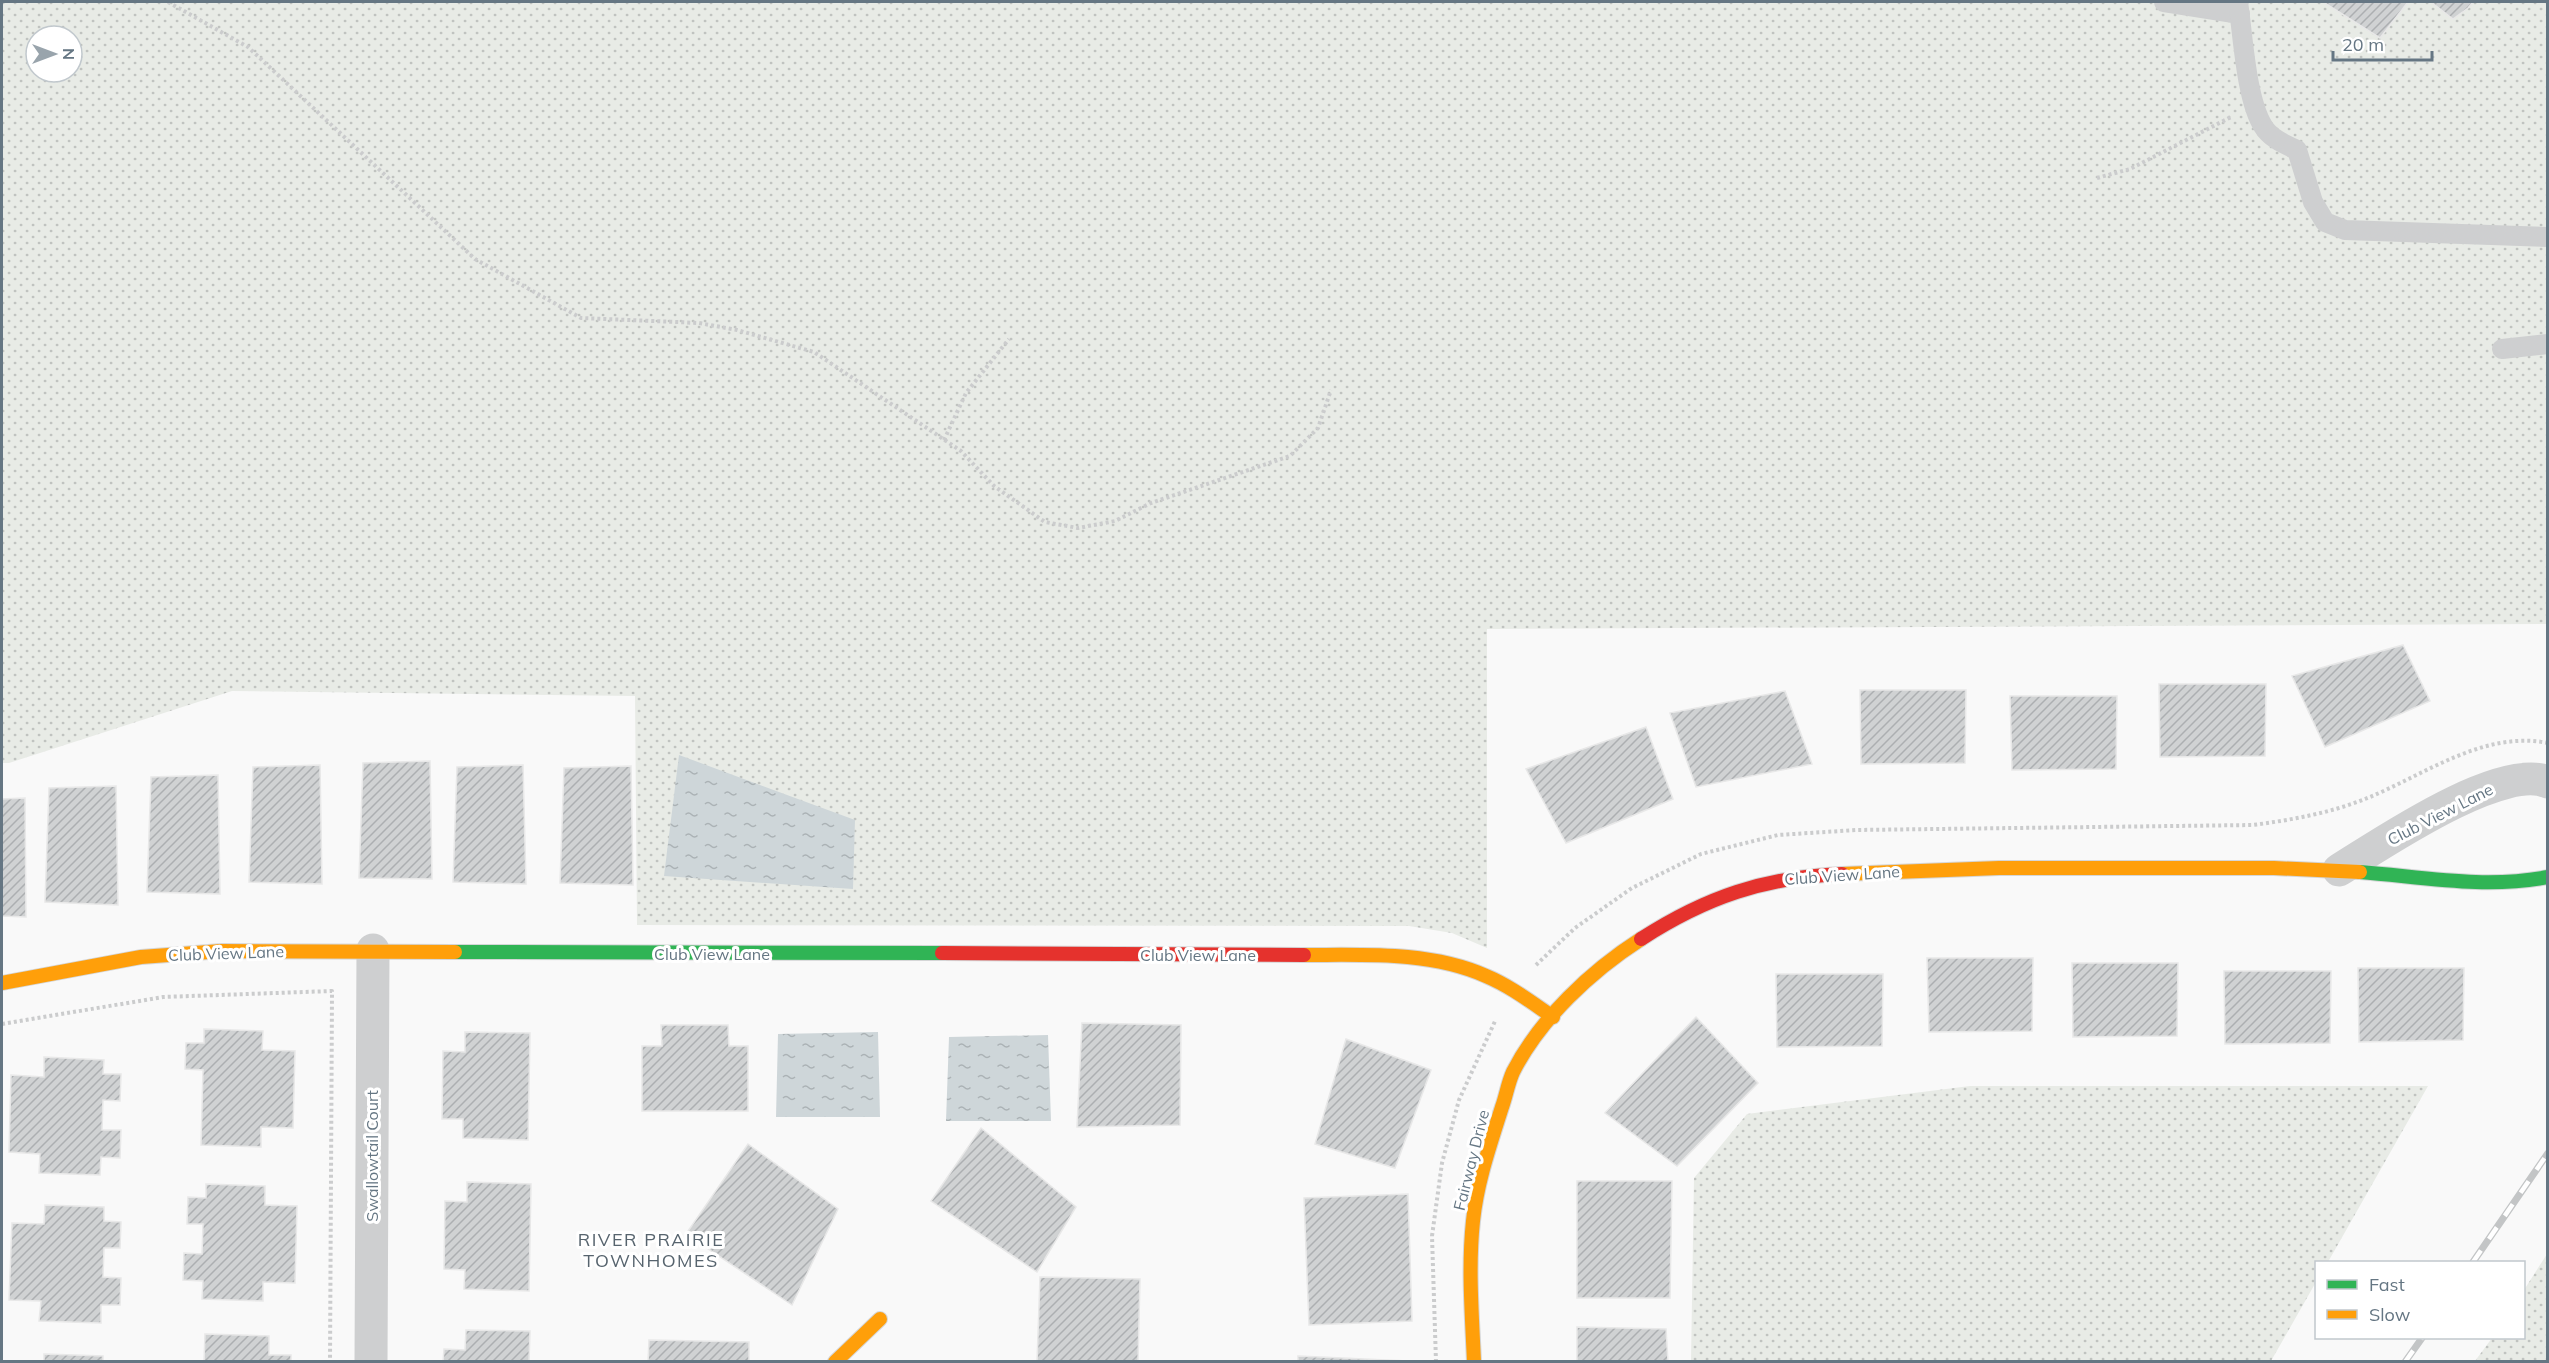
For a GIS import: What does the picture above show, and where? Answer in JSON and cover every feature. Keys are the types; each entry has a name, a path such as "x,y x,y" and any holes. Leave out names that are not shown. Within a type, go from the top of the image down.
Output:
{"street":[{"name":"Club View Lane","path":"2339,870 2406,829 2491,786 2523,777 2547,782"},
{"name":"Club View Lane","path":"2,983 141,957 222,951 1381,955 1431,960 1477,972 1516,992 1553,1017 1609,962 1658,925 1698,904 1736,890 1787,878 2014,867 2178,871 2339,870 2425,881 2485,885 2547,877"},
{"name":"Swallowtail Court","path":"371,1362 373,950"},
{"name":"Fairway Drive","path":"1474,1362 1473,1220 1489,1144 1513,1073 1553,1017"},
{"path":"836,1362 880,1319"}],"lane":[{"path":"2164,2 2239,8 2254,106 2264,128 2278,141 2297,150 2313,202 2325,222 2345,230 2547,237"},
{"path":"2502,350 2547,344"}],"path":[{"path":"168,2 248,46 374,168 475,259 581,318 699,323 737,330 814,352 961,451 994,486 1045,522 1078,528 1115,521 1151,503 1290,456 1318,428 1331,390"},
{"path":"2097,178 2130,169 2254,106"},
{"path":"944,440 966,393 1009,339"},
{"path":"1436,1362 1432,1236 1442,1163 1459,1100 1493,1024 1539,963 1575,928 1632,888 1701,854 1778,835 1856,830 2253,825 2294,820 2364,799 2486,745 2530,740 2547,743"},
{"path":"2,1024 163,997 332,992 330,1362"}],"shaded area":[{"path":"2,2 2547,2 2547,624 1487,629 1487,948 1452,933 1409,926 637,925 635,696 232,691 9,763 2,763"},
{"path":"1970,1086 2428,1086 2329,1261 2315,1261 2315,1284 2271,1361 1691,1361 1694,1178 1747,1114"},
{"path":"2547,1254 2547,1361 2475,1361 2491,1339 2525,1339 2525,1288"}],"water":[{"path":"679,755 855,820 853,889 664,876"},
{"path":"878,1032 880,1117 776,1117 778,1034"},
{"path":"1048,1035 1051,1121 946,1121 949,1037"}],"building":[{"path":"2323,2 2408,2 2380,38"},
{"path":"2431,2 2473,2 2453,19"},
{"path":"2403,645 2430,701 2325,747 2292,676"},
{"path":"2159,684 2266,684 2265,756 2160,757"},
{"path":"1860,690 1966,690 1965,763 1861,764"},
{"path":"1785,691 1812,764 1696,787 1670,713"},
{"path":"2010,696 2117,696 2116,769 2012,770"},
{"path":"1646,727 1673,799 1566,843 1526,769"},
{"path":"430,761 432,879 359,878 363,763"},
{"path":"320,765 322,884 249,882 253,767"},
{"path":"523,765 526,884 453,882 457,767"},
{"path":"631,766 633,885 560,883 564,768"},
{"path":"218,775 220,894 147,892 151,777"},
{"path":"116,786 118,905 45,902 49,788"},
{"path":"25,798 26,917 2,916 2,799"},
{"path":"1927,958 2033,958 2032,1031 1929,1032"},
{"path":"2072,963 2178,963 2177,1036 2073,1037"},
{"path":"2358,968 2464,968 2463,1040 2359,1042"},
{"path":"2224,971 2331,971 2330,1043 2225,1044"},
{"path":"1776,974 1883,974 1882,1046 1777,1047"},
{"path":"1696,1017 1758,1083 1677,1166 1605,1113"},
{"path":"1082,1023 1181,1025 1180,1125 1077,1127"},
{"path":"661,1025 728,1025 729,1046 748,1046 748,1111 642,1111 642,1046 662,1046"},
{"path":"204,1029 263,1031 262,1050 295,1051 293,1128 261,1127 261,1147 201,1145 203,1070 185,1069 186,1043 204,1043"},
{"path":"465,1032 530,1033 528,1140 463,1138 463,1119 442,1119 443,1051 465,1052"},
{"path":"1346,1039 1431,1070 1395,1168 1315,1144"},
{"path":"44,1057 104,1060 103,1074 121,1074 120,1101 103,1100 102,1130 121,1130 120,1158 101,1157 100,1175 39,1173 40,1154 9,1152 11,1075 44,1077"},
{"path":"981,1128 1076,1207 1037,1272 931,1201"},
{"path":"748,1144 838,1209 792,1305 686,1234"},
{"path":"1577,1181 1672,1181 1670,1298 1577,1298"},
{"path":"467,1182 531,1184 529,1291 464,1289 465,1270 444,1269 445,1201 467,1202"},
{"path":"206,1184 265,1186 265,1205 297,1206 295,1283 263,1282 263,1301 202,1299 203,1281 183,1280 184,1253 202,1254 203,1224 187,1224 188,1197 206,1198"},
{"path":"1408,1194 1412,1321 1309,1325 1304,1198"},
{"path":"45,1205 104,1207 104,1221 121,1222 120,1248 104,1248 103,1277 121,1278 120,1305 101,1305 101,1323 39,1321 41,1301 9,1300 12,1223 44,1224"},
{"path":"1040,1277 1140,1279 1138,1362 1037,1362"},
{"path":"1577,1327 1666,1329 1668,1362 1577,1362"},
{"path":"466,1330 530,1331 529,1362 443,1362 444,1349 465,1350"},
{"path":"205,1334 269,1336 269,1355 291,1355 291,1362 204,1362"},
{"path":"649,1340 749,1342 749,1362 648,1362"},
{"path":"44,1354 103,1356 103,1362 44,1362"},
{"path":"1298,1356 1408,1361 1408,1362 1298,1362"}],"railway":[{"path":"2474,1261 2548,1153"},
{"path":"2405,1362 2421,1339"}],"traffic: fast":[{"path":"2360,872 2477,882 2548,877"},
{"path":"455,952 942,953"}],"traffic: slow":[{"path":"1842,874 1999,868 2274,868 2360,872"},
{"path":"1474,1362 1471,1309 1473,1221 1484,1164 1511,1076 1537,1033 1568,998 1604,966 1641,939"},
{"path":"2,983 141,957 222,951 455,952"},
{"path":"1304,955 1397,956 1442,962 1495,980 1553,1017"},
{"path":"835,1362 880,1319"}],"traffic: jam":[{"path":"1641,939 1689,912 1737,892 1787,880 1842,874"},
{"path":"942,953 1304,955"}],"district":[{"name":"RIVER PRAIRIE TOWNHOMES","path":"651,1250"}]}
